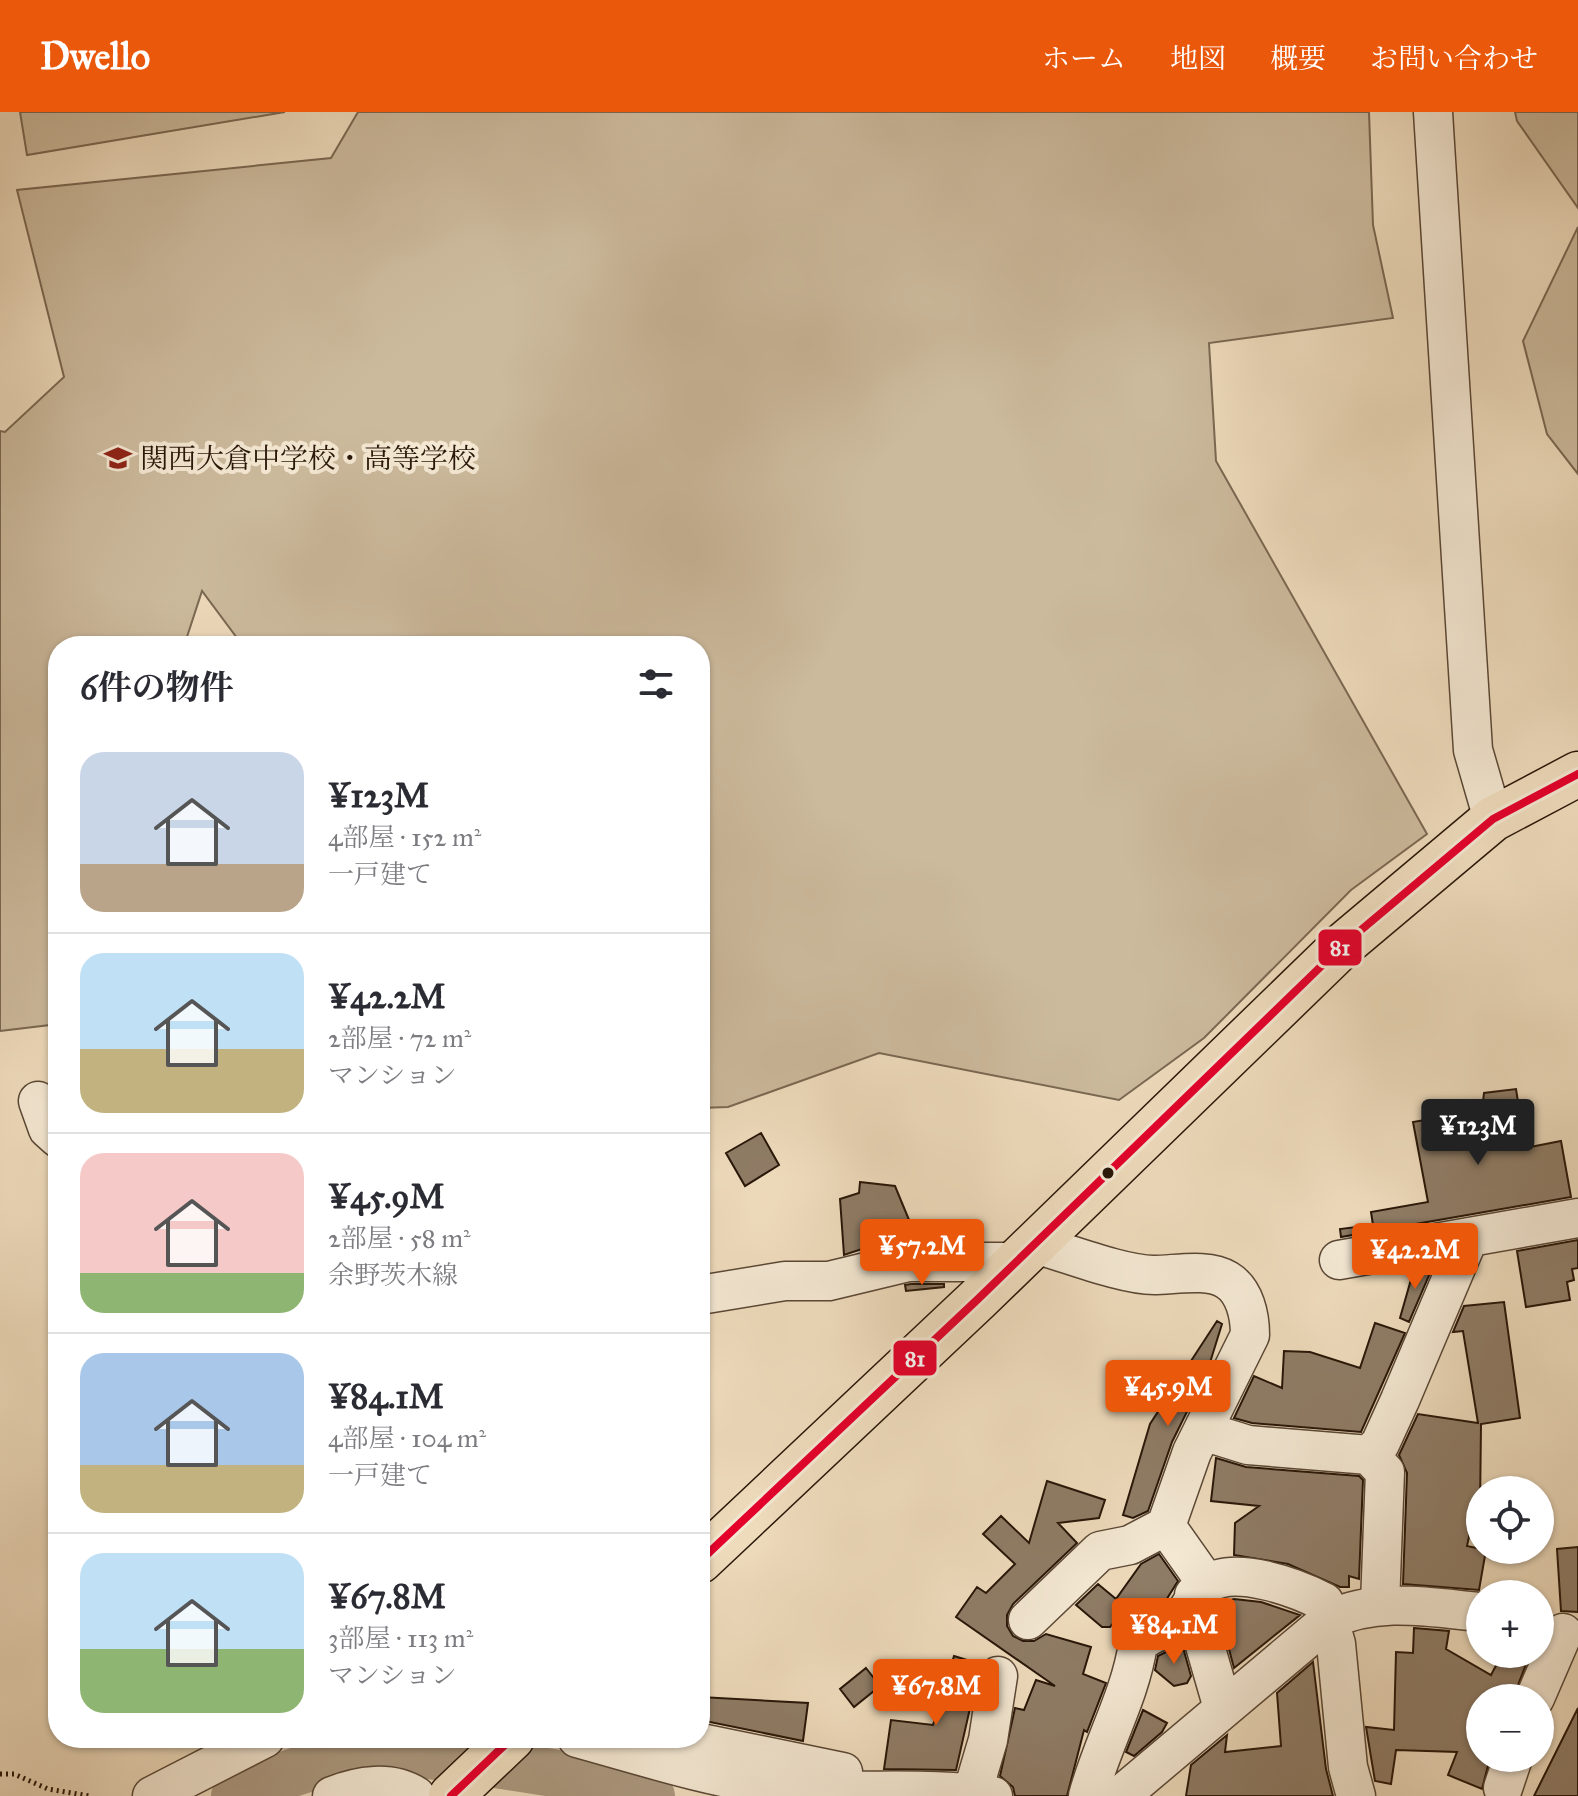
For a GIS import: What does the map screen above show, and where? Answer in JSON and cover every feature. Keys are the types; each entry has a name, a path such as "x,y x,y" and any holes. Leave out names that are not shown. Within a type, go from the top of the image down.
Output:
{"main road":[{"path":"710,1552 1026,1253 1342,946 1493,819 1578,774"},
{"path":"456,1791 501,1748"}],"street":[{"path":"1433,112 1473,750 1493,819"},
{"path":"38,1101 48,1129"},
{"path":"1339,1260 1578,1218"},
{"path":"1369,1455 1380,1444 1469,1237"},
{"path":"710,1293 785,1281 829,1281 908,1262 1026,1253 1149,1275 1200,1274 1227,1279 1250,1315 1250,1335 1203,1431 1166,1526 1130,1545 1100,1551 1028,1620"},
{"path":"1203,1431 1248,1445 1369,1455 1385,1472 1380,1604"},
{"path":"1166,1526 1200,1590 1197,1618 1223,1708"},
{"path":"1088,1796 1099,1757 1130,1686 1138,1644 1177,1622 1200,1590 1231,1577 1289,1586 1324,1602 1336,1644 1348,1767 1356,1796"},
{"path":"1120,1796 1329,1620 1354,1608 1380,1604 1466,1611"},
{"path":"1540,1684 1560,1626"},
{"path":"970,1794 988,1740 998,1676"},
{"path":"710,1744 970,1794"},
{"path":"152,1796 246,1748"},
{"path":"613,1748 711,1775 775,1787 970,1794"},
{"path":"332,1796 386,1784 405,1789 416,1796"}],"path":[{"path":"0,1774 14,1774 35,1786 90,1796"}],"shaded area":[{"path":"20,112 285,112 27,155"},
{"path":"358,112 1369,112 1373,225 1393,318 1209,343 1216,461 1427,834 1351,890 1204,1038 1119,1100 879,1053 728,1107 710,1108 710,636 236,636 202,591 187,636 48,636 48,1025 0,1031 0,431 5,432 64,377 17,190 331,158"},
{"path":"1515,112 1578,112 1578,208 1517,121"},
{"path":"1578,227 1578,474 1547,434 1523,341"}],"building":[{"path":"1516,1089 1525,1148 1561,1141 1571,1197 1341,1237 1340,1229 1373,1225 1371,1212 1428,1202 1413,1122 1482,1110 1484,1093"},
{"path":"761,1133 779,1165 745,1186 726,1153"},
{"path":"860,1182 895,1186 914,1232 844,1255 840,1199 859,1193"},
{"path":"1578,1240 1578,1268 1572,1269 1574,1280 1567,1282 1570,1300 1526,1307 1517,1251"},
{"path":"1433,1266 1409,1322 1400,1318 1414,1269"},
{"path":"944,1284 944,1287 906,1291 905,1285"},
{"path":"1504,1302 1520,1418 1481,1424 1480,1476 1466,1476 1466,1564 1484,1564 1481,1580 1466,1580 1466,1589 1403,1584 1407,1473 1399,1455 1418,1414 1478,1423 1463,1331 1453,1332 1464,1306"},
{"path":"1217,1321 1222,1324 1208,1369 1172,1442 1148,1511 1133,1518 1123,1515 1150,1424"},
{"path":"1375,1323 1405,1333 1361,1432 1252,1423 1234,1418 1254,1376 1282,1388 1284,1351 1310,1352 1360,1368"},
{"path":"1216,1458 1246,1467 1359,1476 1363,1480 1359,1579 1349,1576 1349,1587 1340,1587 1288,1564 1234,1555 1235,1523 1259,1506 1211,1501"},
{"path":"1047,1481 1105,1500 1099,1518 1058,1523 1077,1543 1013,1604 1007,1615 1007,1626 1013,1636 1023,1641 1034,1641 1046,1634 1091,1647 1083,1674 1106,1683 1087,1732 1084,1730 1067,1796 1015,1796 1013,1787 1000,1776 1015,1708 1024,1710 1036,1680 1055,1686 956,1617 977,1587 986,1593 1015,1564 983,1534 1001,1516 1029,1543"},
{"path":"1578,1547 1578,1612 1561,1611 1557,1549"},
{"path":"1159,1554 1178,1581 1163,1605 1124,1627 1115,1621 1110,1627 1102,1627 1076,1605 1098,1584 1116,1599 1141,1564"},
{"path":"1234,1599 1261,1602 1300,1615 1234,1668 1217,1604"},
{"path":"1414,1628 1449,1631 1446,1649 1466,1661 1466,1668 1479,1668 1491,1675 1495,1668 1525,1668 1518,1684 1466,1684 1466,1772 1486,1772 1482,1789 1448,1775 1457,1752 1396,1750 1391,1784 1375,1781 1366,1727 1394,1730 1396,1652 1413,1653"},
{"path":"1182,1644 1191,1676 1187,1683 1174,1686 1155,1670 1158,1656"},
{"path":"954,1656 980,1664 956,1770 884,1769 891,1720 933,1725"},
{"path":"1313,1662 1326,1769 1333,1796 1186,1796 1191,1765 1227,1735 1225,1752 1281,1746 1277,1693"},
{"path":"866,1668 880,1686 854,1707 840,1689"},
{"path":"710,1698 808,1703 803,1741 710,1722"},
{"path":"1578,1708 1578,1796 1534,1796 1546,1772 1554,1772 1554,1756"},
{"path":"1143,1710 1167,1723 1162,1732 1134,1756 1126,1752"}],"waterway":[{"path":"235,1796 324,1763 392,1753 540,1771 651,1796"}],"transit line":[{"name":"81","path":"710,1552 978,1299 1342,946 1493,819 1578,774"},
{"name":"81","path":"451,1796 501,1748"}],"place":[{"name":"関西大倉中学校・高等学校","path":"118,458"}]}
